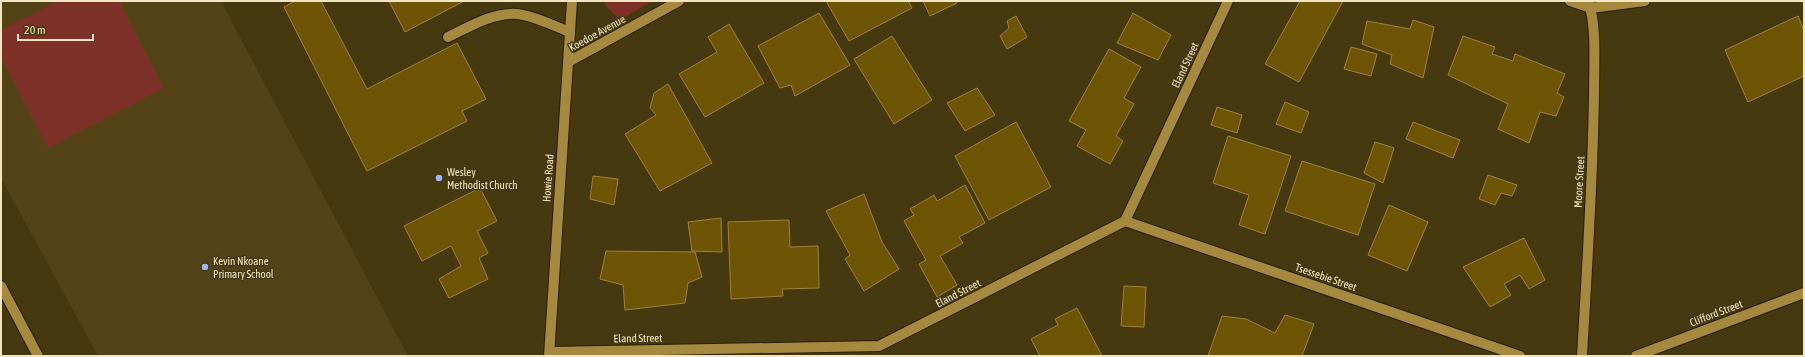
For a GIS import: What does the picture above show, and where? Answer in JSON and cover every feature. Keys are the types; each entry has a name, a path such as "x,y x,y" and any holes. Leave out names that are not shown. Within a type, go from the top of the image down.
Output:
{"street":[{"name":"Howie Road","path":"550,354 572,1"},
{"name":"Koedoe Avenue","path":"568,62 679,1"},
{"name":"Eland Street","path":"550,354 879,351 1125,220 1228,1"},
{"path":"1570,1 1590,5 1645,1"},
{"name":"Moore Street","path":"1582,356 1593,142 1594,52 1590,5"},
{"path":"448,37 487,19 506,14 524,15 570,32"},
{"name":"Tsessebie Street","path":"1125,220 1520,356"},
{"path":"1,286 38,356"},
{"name":"Clifford Street","path":"1636,356 1804,293"}],"shaded area":[{"name":"Kevin Nkoane Primary School","path":"1,1 221,1 408,356 98,356 1,178"},
{"path":"58,1 119,1 164,88 48,148 1,57 1,30"},
{"path":"605,1 652,1 620,20 605,5"}],"building":[{"path":"295,1 321,1 367,89 457,43 486,99 462,111 467,121 367,171 284,7"},
{"path":"389,1 464,1 405,32"},
{"path":"826,1 908,1 912,8 849,41"},
{"path":"923,1 956,1 957,3 930,16"},
{"path":"1300,1 1343,1 1299,82 1265,64"},
{"path":"819,13 850,65 795,96 791,85 780,88 758,46"},
{"path":"1133,13 1171,35 1158,60 1117,43"},
{"path":"1016,16 1027,37 1007,49 1000,36 1009,28 1007,21"},
{"path":"1798,16 1804,30 1804,76 1748,102 1725,50"},
{"path":"1413,20 1434,27 1423,78 1390,64 1392,55 1362,44 1367,21 1410,29"},
{"path":"729,24 764,83 705,117 679,74 717,52 708,37"},
{"path":"892,36 932,100 894,124 854,59"},
{"path":"1463,36 1495,47 1492,54 1513,61 1515,54 1565,74 1557,93 1564,97 1556,116 1540,112 1529,143 1498,129 1508,104 1448,75"},
{"path":"1351,47 1377,54 1371,76 1344,69"},
{"path":"1109,49 1141,67 1124,98 1134,104 1116,136 1123,141 1110,164 1077,146 1086,130 1069,121"},
{"path":"668,84 712,163 660,191 625,134 656,115 650,108 654,93"},
{"path":"977,88 995,115 965,131 947,103"},
{"path":"1285,102 1309,112 1301,133 1276,124"},
{"path":"1217,107 1242,115 1237,133 1211,125"},
{"path":"1016,122 1051,187 989,220 955,156"},
{"path":"1413,122 1460,140 1453,158 1406,139"},
{"path":"1228,136 1291,156 1265,234 1239,225 1249,195 1213,183"},
{"path":"1375,142 1394,148 1383,183 1364,173"},
{"path":"1302,161 1375,184 1358,235 1285,211"},
{"path":"1488,175 1517,185 1512,196 1501,193 1495,205 1479,199"},
{"path":"593,176 618,179 614,205 590,199"},
{"path":"965,185 985,223 959,237 963,243 940,256 957,285 937,297 919,264 926,260 904,221 914,215 910,209 934,195 937,201"},
{"path":"480,188 497,221 477,231 488,253 479,258 488,279 449,298 439,279 461,266 451,246 422,261 404,226"},
{"path":"864,194 882,242 899,269 864,291 845,259 850,255 826,211"},
{"path":"1389,205 1428,222 1407,271 1368,255"},
{"path":"721,218 722,252 692,251 688,222"},
{"path":"789,220 790,247 818,246 819,288 782,289 783,296 731,299 728,222"},
{"path":"1524,238 1545,280 1529,289 1520,275 1504,284 1511,295 1490,307 1463,267"},
{"path":"606,251 695,252 702,277 688,283 685,303 625,310 623,285 600,279"},
{"path":"1124,286 1146,287 1144,327 1121,326"},
{"path":"1077,308 1102,356 1040,356 1031,339 1058,325 1055,319"},
{"path":"1285,315 1314,324 1302,356 1208,356 1222,316 1246,319 1275,333"}],"place":[{"name":"Wesley Methodist Church","path":"439,178"},
{"name":"Kevin Nkoane Primary School","path":"205,267"}]}
